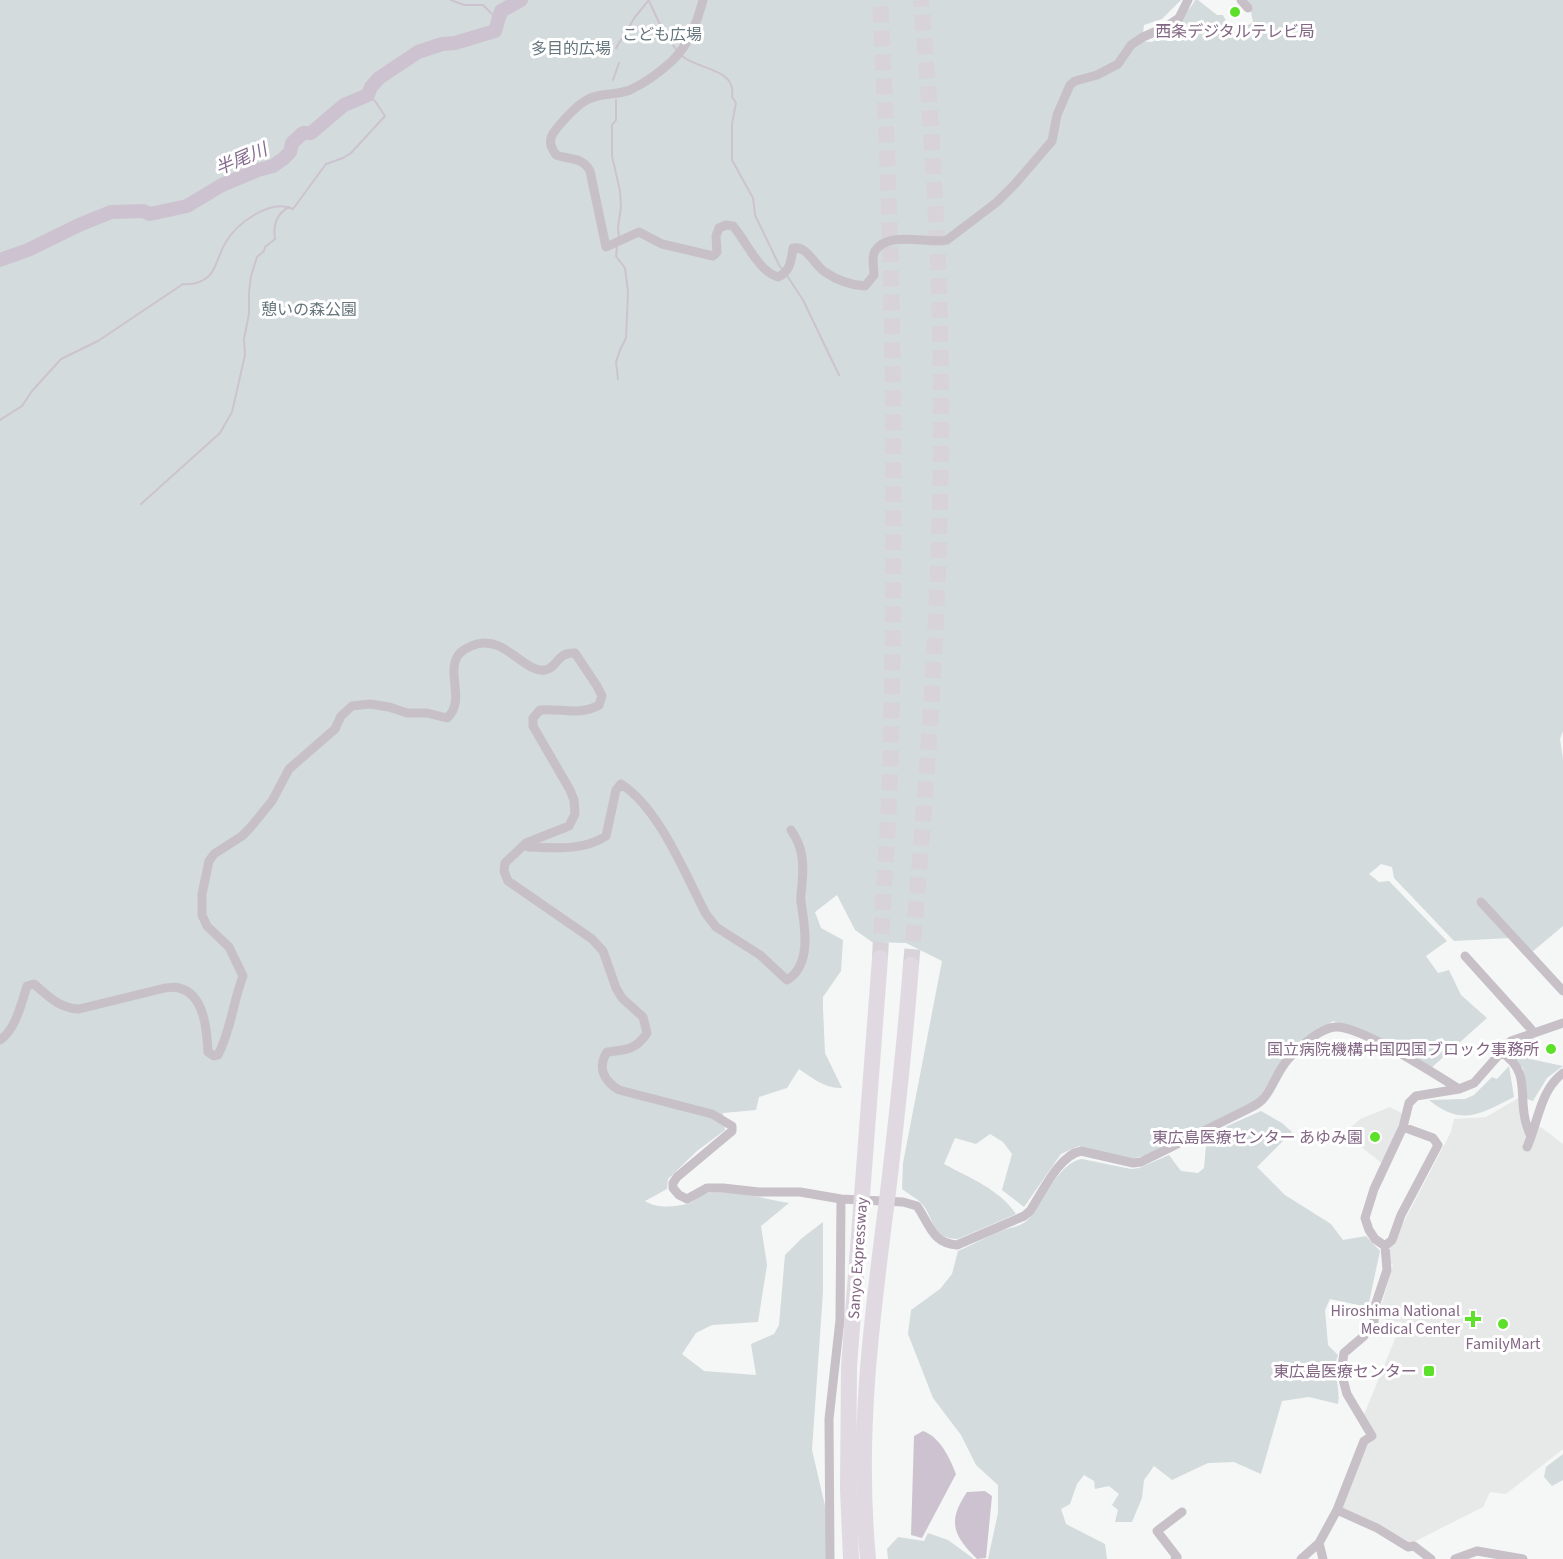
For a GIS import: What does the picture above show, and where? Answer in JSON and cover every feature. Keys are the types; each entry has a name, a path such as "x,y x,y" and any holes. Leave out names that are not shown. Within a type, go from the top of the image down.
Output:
{"highway":[{"name":"Sanyo Expressway","path":"851,1559 848,1489 849,1367 880,958"},
{"name":"Sanyo Expressway","path":"868,1559 863,1476 866,1376 900,1091 911,965"}],"street":[{"path":"704,0 697,25 676,57 650,78 628,90 585,100 551,137 551,147 556,155 578,159 586,164 590,171 606,247 639,232 662,244 713,256 717,252 716,236 719,228 726,225 734,226 762,266 771,274 778,277 785,273 789,268 793,248 798,247 804,250 823,271 839,281 865,286 874,274 875,251 881,246 894,240 908,238 928,242 947,240 997,202 1052,141 1057,115 1070,85 1118,64 1131,45 1179,18 1188,0"},
{"path":"1241,0 1248,8"},
{"path":"0,1040 12,1027 27,986 34,984 59,1004 79,1009 165,988 178,987 191,994 200,1008 206,1023 208,1052 214,1056 218,1055 234,1012 243,976 229,947 207,926 202,915 202,894 209,861 214,854 242,836 250,828 272,801 289,769 334,729 341,716 352,706 370,704 407,713 427,713 447,718 452,714 456,706 457,657 463,650 481,643 502,647 536,669 544,670 552,667 559,657 567,652 575,652 602,696 599,705 592,709 575,712 540,710 533,718 532,726 574,800 575,814 569,826 526,843 505,863 504,871 508,881 592,939 603,951 616,988 622,998 643,1017 646,1033 639,1044 626,1050 607,1052 602,1060 602,1072 609,1083 619,1090 712,1114 732,1126 732,1131 677,1177 673,1183 673,1188 679,1195 687,1199 707,1188 723,1188 759,1192 800,1192 843,1199 903,1202 917,1206 937,1239 946,1244 957,1245 1024,1216 1063,1160 1074,1152 1081,1151 1134,1163 1141,1162 1250,1108 1262,1100 1281,1067 1292,1055 1324,1030 1335,1027 1352,1029 1402,1054 1459,1089"},
{"path":"526,843 528,847 559,848 579,847 599,841 606,836 616,790 621,784 639,798 655,818 706,914 716,927 760,955 787,980 795,975 801,964 805,931 804,908 801,903 803,871 800,843 791,830"},
{"path":"1481,902 1563,991"},
{"path":"1465,956 1531,1029 1532,1034"},
{"path":"1560,1024 1555,1021 1563,1014"},
{"path":"1385,1246 1375,1239 1365,1218 1374,1189 1402,1127 1409,1103 1416,1096 1459,1089 1474,1083 1511,1041 1560,1024"},
{"path":"1502,1052 1510,1058 1522,1076 1525,1120 1531,1137"},
{"path":"1527,1147 1536,1118 1550,1087 1563,1073"},
{"path":"1385,1246 1392,1240 1401,1215 1438,1145 1433,1138 1402,1127"},
{"path":"830,1559 829,1419 840,1320 843,1199"},
{"path":"1301,1559 1319,1543 1337,1510 1364,1441 1372,1436 1347,1394 1341,1372 1344,1353 1364,1336 1374,1322 1375,1306 1387,1270 1385,1246"},
{"path":"1337,1510 1377,1528 1408,1547 1414,1546 1431,1559"},
{"path":"1175,1559 1177,1557 1157,1531 1182,1512"},
{"path":"1319,1543 1323,1559"},
{"path":"1455,1559 1477,1551 1523,1559"}],"shaded area":[{"name":"Hiroshima National Medical Center","path":"1520,1097 1522,1119 1542,1128 1563,1144 1563,1449 1506,1494 1490,1492 1483,1507 1408,1545 1341,1508 1366,1442 1371,1440 1361,1422 1402,1322 1378,1317 1393,1265 1389,1262 1389,1250 1451,1132 1454,1119 1486,1117"},
{"name":"東広島医療センター あゆみ園","path":"1390,1107 1403,1114 1383,1164 1360,1146 1350,1128 1360,1119"},
{"path":"923,1431 939,1443 956,1474 922,1538 911,1535 914,1436"},
{"path":"985,1491 992,1496 986,1558 977,1559 962,1543 955,1520 967,1492"}],"green space":[{"path":"0,0 1181,0 1162,19 1144,25 1142,41 1152,42 1161,36 1165,40 1174,35 1177,25 1195,0 1217,15 1223,15 1235,33 1253,22 1250,7 1244,0 1563,0 1563,731 1560,739 1563,759 1563,926 1532,952 1510,938 1454,941 1394,878 1392,867 1381,864 1369,874 1379,882 1389,881 1447,941 1426,956 1438,973 1449,970 1461,995 1487,1018 1430,1069 1333,1021 1293,1047 1257,1100 1144,1156 1131,1159 1079,1146 1061,1154 1024,1207 1002,1190 1012,1154 1003,1142 990,1134 976,1144 955,1138 944,1164 993,1191 1016,1214 958,1239 943,1236 938,1232 922,1204 902,1189 903,1163 942,961 906,943 872,942 855,930 837,895 815,912 821,928 843,940 841,971 823,997 825,1053 842,1088 825,1085 799,1069 787,1088 759,1097 756,1110 723,1113 725,1130 697,1151 668,1179 667,1189 645,1201 655,1205 673,1206 690,1203 701,1195 721,1192 745,1194 789,1203 761,1226 767,1265 758,1322 712,1325 696,1333 682,1354 704,1371 756,1375 751,1344 774,1334 779,1325 785,1255 823,1222 823,1292 812,1450 826,1510 827,1559 0,1559"},
{"path":"1536,1039 1528,1053 1530,1059 1563,1066 1547,1078 1533,1101 1527,1099 1523,1068 1507,1049 1524,1040"},
{"path":"1509,1066 1514,1097 1481,1113 1461,1115 1451,1113 1429,1100 1465,1099 1474,1095 1492,1077 1497,1079"},
{"path":"1261,1111 1282,1123 1292,1132 1257,1167 1285,1195 1331,1224 1343,1240 1366,1236 1380,1251 1368,1307 1330,1299 1325,1310 1328,1345 1338,1355 1335,1367 1338,1404 1309,1397 1282,1401 1261,1474 1234,1462 1208,1463 1172,1480 1154,1466 1144,1480 1142,1498 1132,1522 1115,1522 1118,1510 1112,1505 1119,1494 1109,1486 1095,1489 1094,1481 1084,1475 1077,1484 1070,1504 1061,1509 1066,1524 1105,1544 1107,1559 988,1559 998,1513 998,1485 976,1465 961,1435 933,1398 908,1334 911,1310 940,1289 952,1274 958,1251 995,1233 1024,1223 1059,1174 1074,1161 1082,1159 1131,1169 1139,1168 1169,1155 1181,1171 1198,1173 1204,1168 1207,1135"},
{"path":"1563,1454 1563,1480 1552,1486 1544,1477 1546,1467"},
{"path":"928,1533 948,1540 974,1559 888,1559 887,1549 898,1537 924,1541"}],"waterway":[{"path":"451,0 464,5 483,5 496,18 499,16"},
{"name":"半尾川","path":"0,260 28,250 111,212 143,211 150,214 187,206 222,185 273,166 290,152 292,143 303,133 311,133 344,105 368,95 371,87 379,78 418,52 495,31 501,11 521,0"},
{"path":"616,48 648,1"},
{"path":"649,1 664,33 678,52"},
{"path":"682,56 729,80 732,97 736,103 732,124 732,160 753,198 755,215 783,270"},
{"path":"613,80 619,63"},
{"path":"0,420 22,406 32,391 61,359 98,341 183,284 197,283 209,276 226,242 246,220 275,207 284,206 293,209 326,164 351,153 385,116 368,95"},
{"path":"616,100 616,120 612,125 612,156 620,191 619,238"},
{"path":"141,504 220,433 232,412 245,355 244,339 249,314 251,276 257,257 275,239 275,225 278,217 289,207"},
{"path":"617,247 616,256 625,268 628,292 626,338 616,362 618,379"},
{"path":"786,274 803,300 839,375"}],"tunnel":[{"path":"880,0 891,291 894,484 890,775 880,958"},
{"path":"911,965 932,691 939,554 941,417 933,156 921,0"}],"place":[{"name":"西条デジタルテレビ局","path":"1235,12"},
{"name":"国立病院機構中国四国ブロック事務所","path":"1551,1049"},
{"name":"東広島医療センター あゆみ園","path":"1375,1137"},
{"name":"Hiroshima National Medical Center","path":"1473,1319"},
{"name":"FamilyMart","path":"1503,1324"},
{"name":"東広島医療センター","path":"1429,1371"}],"park label":[{"name":"こども広場","path":"662,34"},
{"name":"多目的広場","path":"571,48"},
{"name":"憩いの森公園","path":"309,309"}]}
